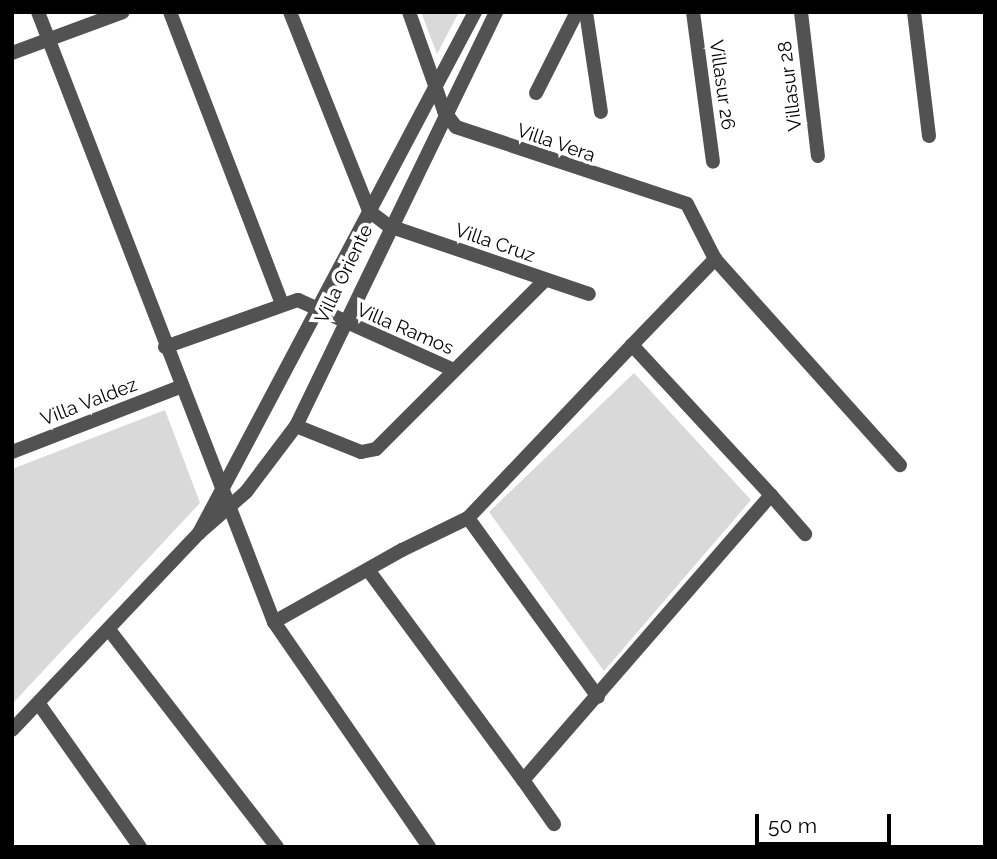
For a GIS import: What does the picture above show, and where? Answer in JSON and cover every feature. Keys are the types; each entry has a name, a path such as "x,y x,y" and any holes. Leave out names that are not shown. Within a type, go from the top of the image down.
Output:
{"street":[{"path":"38,12 225,504 274,622 429,847"},
{"path":"12,53 122,12"},
{"path":"165,347 281,301 170,12"},
{"path":"290,12 369,211"},
{"path":"408,12 444,111"},
{"name":"Villa Oriente","path":"225,504 317,310 475,12"},
{"name":"Villa Oriente","path":"12,729 110,631 296,426 341,323 444,111 496,12"},
{"path":"536,93 577,12"},
{"path":"586,12 601,112"},
{"name":"Villasur 26","path":"693,12 713,162"},
{"name":"Villasur 28","path":"801,12 818,156"},
{"path":"914,12 929,136"},
{"name":"Villa Vera","path":"444,111 468,133 687,204 715,259"},
{"name":"Villa Cruz","path":"369,211 389,226 544,281 589,294"},
{"path":"274,622 468,517 715,259 900,465"},
{"path":"296,426 371,452 544,281"},
{"name":"Villa Ramos","path":"281,301 298,300 341,323 454,370"},
{"path":"632,345 806,534"},
{"name":"Villa Valdez","path":"12,452 180,387"},
{"path":"523,780 771,495"},
{"path":"468,517 598,697"},
{"path":"368,570 554,824"},
{"path":"110,631 277,847"},
{"path":"39,704 140,847"}],"shaded area":[{"path":"421,12 459,12 437,54"},
{"path":"634,373 751,500 604,671 489,512"},
{"path":"165,410 200,503 13,703 12,469"}]}
